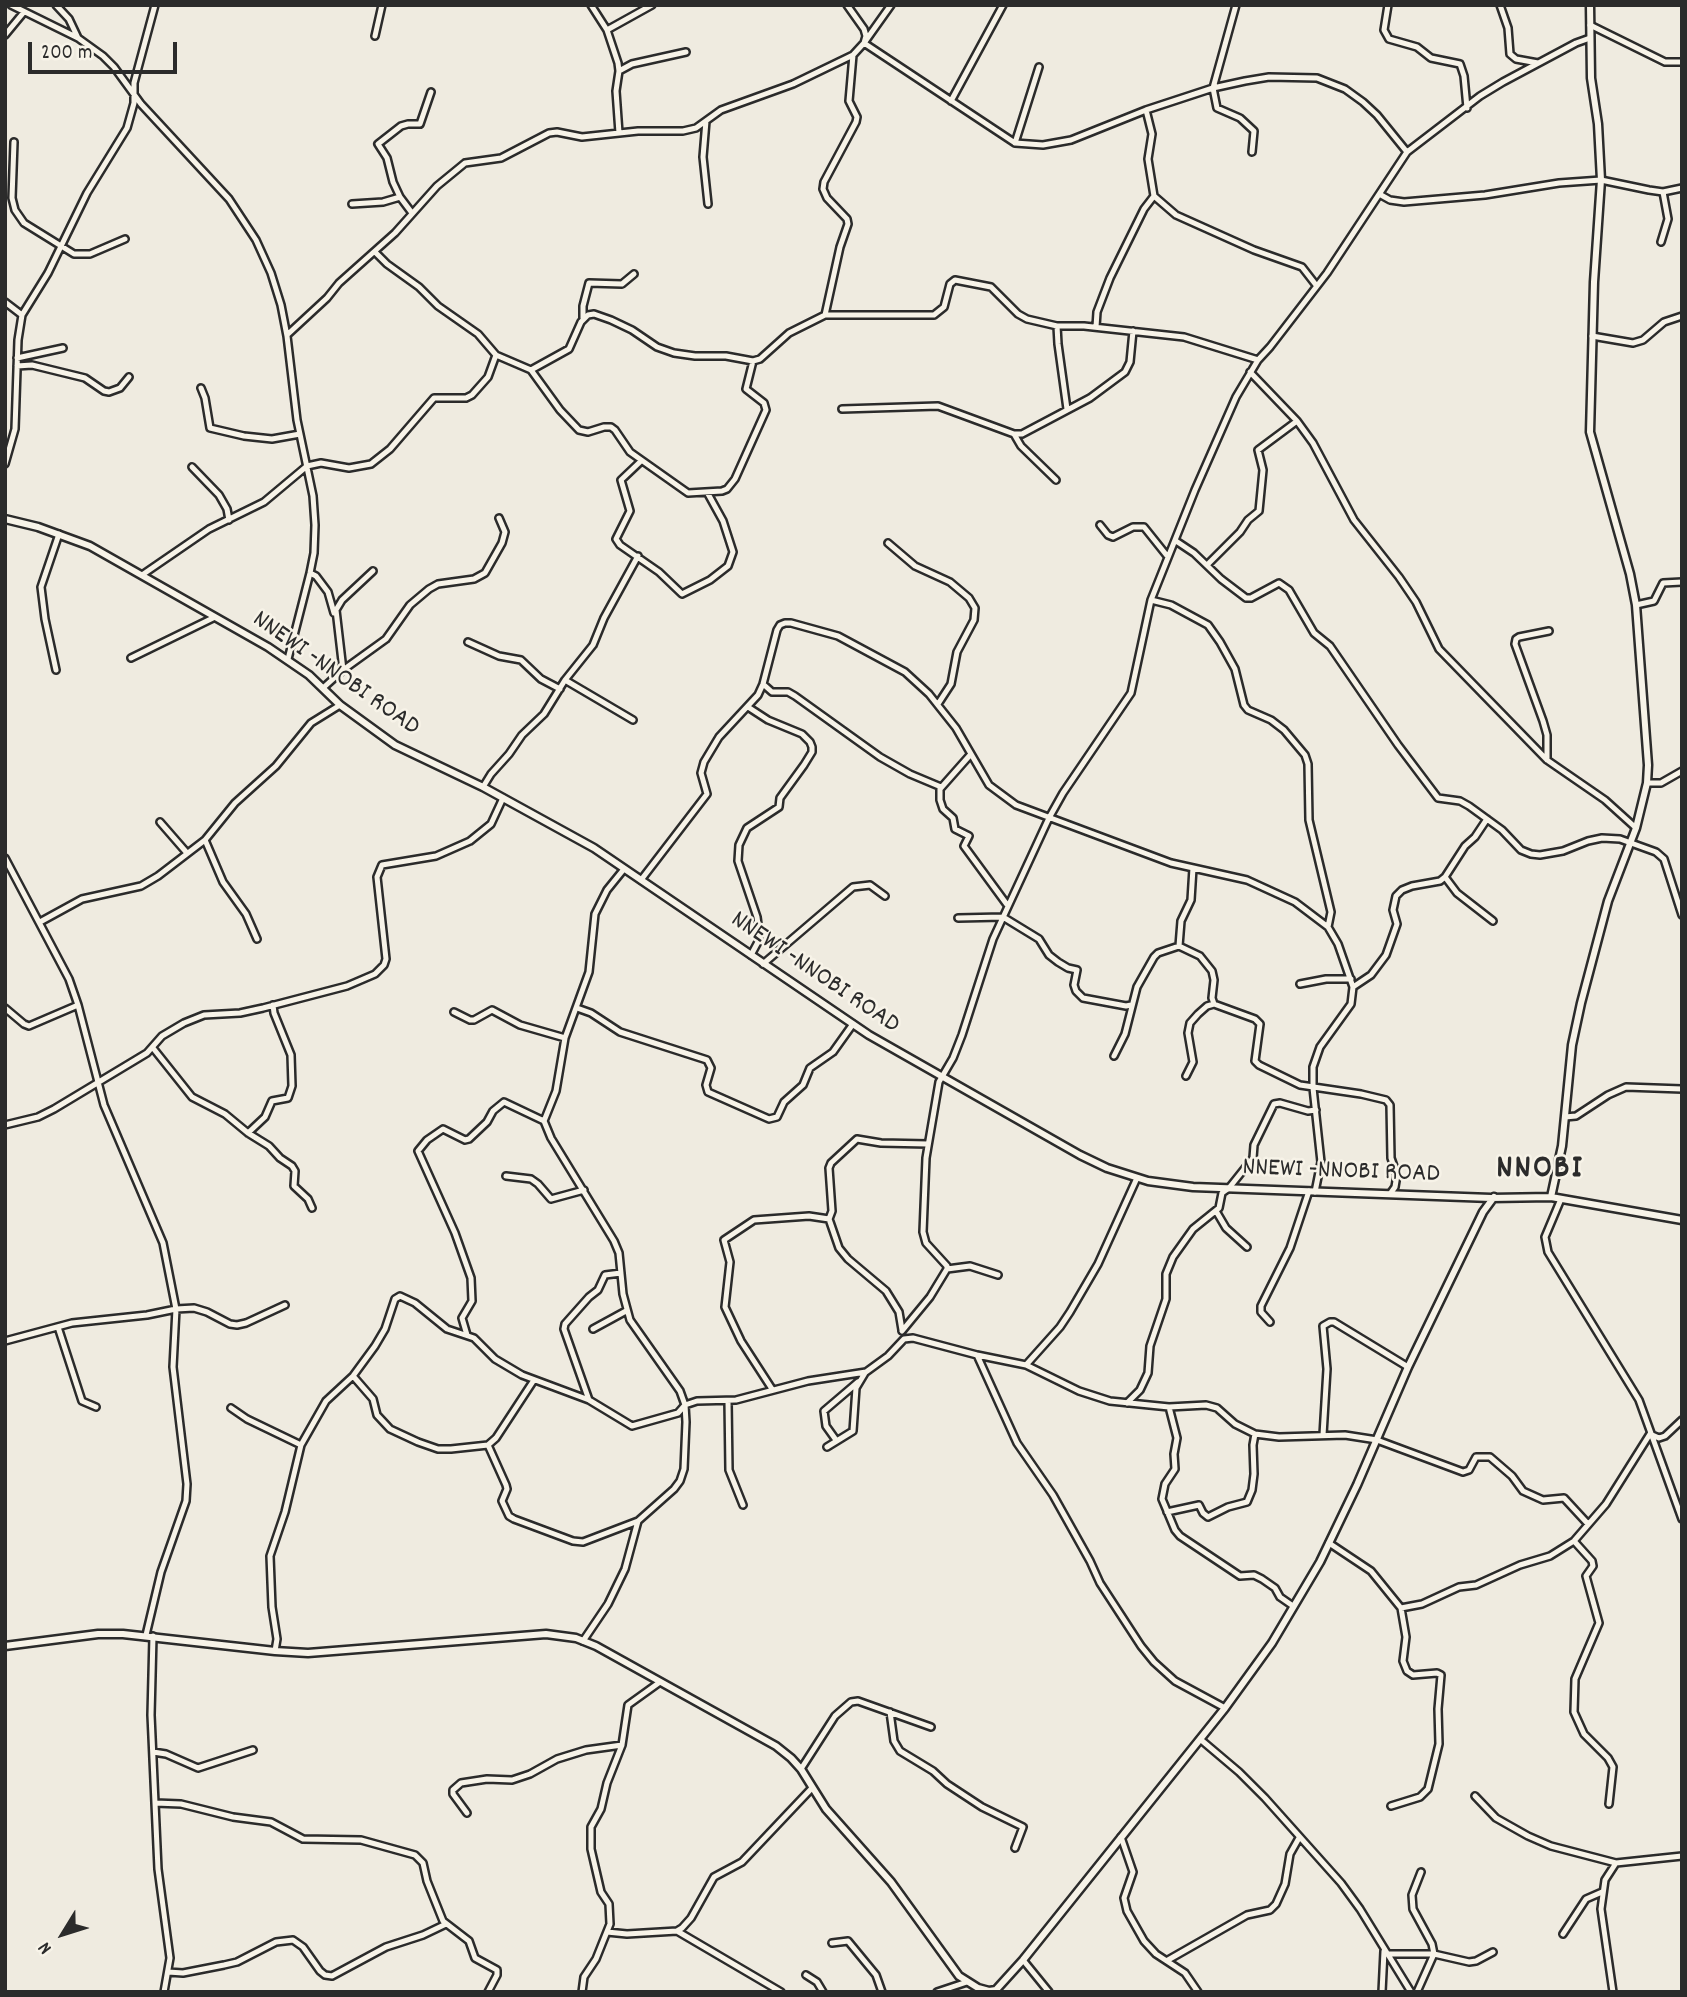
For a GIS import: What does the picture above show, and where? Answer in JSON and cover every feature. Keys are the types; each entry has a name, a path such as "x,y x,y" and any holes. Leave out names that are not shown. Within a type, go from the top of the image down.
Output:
{"main road":[{"path":"1551,1197 1562,1146 1572,1045 1581,1003 1604,914 1636,828 1647,783 1646,726 1636,605 1630,574 1590,432 1592,336 1601,180 1598,124 1591,78 1590,5"},
{"name":"NNEWI -NNOBI ROAD","path":"5,519 90,546 288,659 340,705 395,745 503,798 594,848 853,1024 1080,1155 1137,1178 1166,1184 1312,1192 1551,1197 1682,1220"},
{"path":"1478,1196 1483,1212"},
{"path":"5,1646 98,1634 149,1635 275,1651 337,1652 422,1642 546,1634 583,1641 776,1746 801,1769 837,1824 891,1882 955,1971 972,1986 995,1991 1225,1708 1272,1643 1329,1543 1408,1367 1483,1212 1494,1197"}],"street":[{"path":"11,5 78,38 114,67 134,95 229,199 256,240 271,273 281,305 315,525 310,573 288,659"},
{"path":"56,5 69,19 78,38"},
{"path":"5,464 15,429 18,332 22,315 48,273 87,193 124,135 132,111 134,83 155,5"},
{"path":"375,36 382,5"},
{"path":"591,5 607,30 619,72 619,133"},
{"path":"607,30 653,5"},
{"path":"847,5 864,29 864,43"},
{"path":"286,335 395,233 437,186 466,163 501,158 549,133 582,137 696,128 721,110 793,84 853,55 891,5"},
{"path":"951,101 1003,5"},
{"path":"1236,5 1213,88 1217,108 1240,118 1254,131 1252,152"},
{"path":"1388,5 1384,30 1389,39 1416,47 1430,58 1460,64 1464,76 1466,107"},
{"path":"1500,5 1508,28 1510,54 1516,59 1539,63"},
{"path":"5,35 24,12"},
{"path":"1590,25 1665,62 1682,62"},
{"path":"947,1269 924,1239 928,1144 937,1086 962,1035 985,961 1003,917 1049,818 1131,693 1151,600 1221,429 1250,372 1381,195 1407,152 1503,82 1590,38"},
{"path":"864,43 1015,143 1042,145 1071,140 1146,110 1213,88 1269,77 1317,78 1345,89 1363,102 1377,114 1407,152"},
{"path":"619,72 632,64 686,51"},
{"path":"825,315 840,247 848,224 847,219 822,189 856,122 857,117 849,101 853,55"},
{"path":"1015,143 1039,67"},
{"path":"412,212 400,197 387,158 378,144 401,127 420,124 430,92"},
{"path":"1146,110 1152,134 1148,159 1154,196 1176,215 1254,250 1302,267 1316,285"},
{"path":"706,121 703,157 708,204"},
{"path":"14,142 12,198 19,218 74,254 82,255 125,239"},
{"path":"5,164 13,162"},
{"path":"1381,195 1390,200 1404,202 1601,180 1663,192 1682,188"},
{"path":"1661,242 1668,219 1663,192"},
{"path":"1096,327 1097,312 1110,278 1144,209 1154,196"},
{"path":"352,204 383,202 400,197"},
{"path":"375,252 438,306 478,334 496,355 531,370 560,410 579,430 588,432 611,427 630,452 688,493 722,491 731,485 766,410 764,403 746,389 753,361"},
{"path":"531,370 569,349 583,318 589,283 622,284 634,274"},
{"path":"583,318 594,314 611,320 632,330 657,348 674,353 726,356 753,361 760,359 789,332 825,315 934,315 944,307 950,284 955,280 991,287 1018,314 1027,319 1057,326 1096,327 1184,337 1258,360"},
{"path":"5,302 22,315"},
{"path":"1592,336 1633,343 1643,340 1664,322 1682,316"},
{"path":"1057,326 1067,409"},
{"path":"842,410 938,406 1022,434 1090,398 1125,372 1130,362 1133,331"},
{"path":"17,358 34,352 63,348"},
{"path":"142,575 186,544 264,502 307,466 321,463 349,468 371,464 390,449 434,398 466,398 472,395 488,377 496,355"},
{"path":"17,366 32,365 85,378 109,392 120,388 129,377"},
{"path":"1250,372 1297,421 1321,456 1354,520 1416,602 1439,649 1547,760 1605,800 1636,828"},
{"path":"201,388 210,428 272,439 300,434"},
{"path":"1208,564 1261,507 1263,470 1258,450 1297,421"},
{"path":"1014,433 1021,446 1056,480"},
{"path":"641,461 621,480 630,511 616,539 620,545 659,572 682,594 710,580 728,566 733,552 731,538 707,492"},
{"path":"192,467 219,495 229,520"},
{"path":"323,688 386,639 410,605 429,589 438,584 474,579 485,573 502,543 505,532 499,518"},
{"path":"1100,525 1113,537 1133,527 1143,527 1168,557"},
{"path":"56,670 41,587 59,534"},
{"path":"1175,541 1208,564 1221,579 1248,598 1279,583 1289,590 1314,633 1330,646 1438,798 1460,801 1502,830 1521,850 1531,854 1563,851 1602,838 1620,839 1656,852 1664,859 1682,915"},
{"path":"888,543 915,566 950,582 969,598 975,608 974,620 957,652 951,684 939,704"},
{"path":"483,788 522,736 544,714 565,680 593,645 604,618 638,556"},
{"path":"335,616 342,600 373,571"},
{"path":"310,573 316,576 328,592 344,670"},
{"path":"1636,605 1654,601 1663,583 1682,582"},
{"path":"1151,600 1171,605 1208,625 1234,669 1244,705 1248,710 1271,720 1284,730 1305,755 1308,764 1309,820 1331,912 1328,927"},
{"path":"131,658 215,617"},
{"path":"641,880 704,798 707,790 701,773 704,762 719,737 748,707 763,684 777,630 785,623 791,623 838,636 905,672 939,704 995,791 1016,805 1144,854 1247,880 1294,902 1328,927 1338,944 1353,987 1351,1004 1320,1047 1313,1067 1312,1088 1321,1162 1290,1248 1261,1306 1261,1312 1270,1322"},
{"path":"1547,760 1544,721 1516,639 1549,631"},
{"path":"468,642 499,656 525,662 541,680 560,689"},
{"path":"565,680 633,720"},
{"path":"763,684 772,692 788,692 796,696 880,757 941,787"},
{"path":"40,922 82,899 141,886 205,840 235,803 275,766 311,723 340,705"},
{"path":"748,707 768,720 802,734 812,747 804,765 780,798 779,807 747,828 739,845 738,861 757,917 759,932 758,942 751,955"},
{"path":"971,754 941,787 939,793 942,807 953,818 955,828 968,836 964,845 989,876 1008,906"},
{"path":"1647,783 1661,783 1682,771"},
{"path":"5,1125 38,1117 153,1048 162,1036 171,1030 204,1015 240,1013 347,986 380,971 386,959 377,877 382,865 436,856 470,841 491,824 503,798"},
{"path":"1353,987 1371,975 1386,955 1398,924 1392,910 1396,896 1412,886 1440,881 1446,877 1465,846 1487,820"},
{"path":"160,822 187,853"},
{"path":"205,840 223,882 246,914 257,939"},
{"path":"5,858 69,979 112,1125 163,1243 176,1309 173,1367 187,1484 186,1501 161,1572 149,1635 158,1869 170,1958 164,1992"},
{"path":"1179,946 1181,921 1191,900 1192,868"},
{"path":"544,1121 555,1091 565,1038 592,958 595,914 607,890 624,869"},
{"path":"1446,877 1457,893 1493,921"},
{"path":"763,964 853,887 870,885 885,896"},
{"path":"958,918 1003,917 1039,939 1058,962 1077,970 1074,985 1083,998 1132,1005"},
{"path":"1114,1056 1125,1034 1137,987 1158,953 1179,946 1191,950 1206,962 1214,979 1214,1004"},
{"path":"1300,984 1326,979 1351,979"},
{"path":"248,1133 265,1117 272,1101 288,1098 292,1086 291,1055 273,1004"},
{"path":"1186,1076 1193,1062 1188,1033 1190,1023 1207,1006 1214,1004 1258,1021 1260,1028 1256,1063 1300,1085 1361,1094 1386,1100 1390,1105 1391,1158 1397,1175 1395,1187 1390,1194"},
{"path":"5,1008 29,1026 78,1005"},
{"path":"577,1008 591,1013 620,1032 707,1060 711,1069 706,1085 708,1092 769,1119 777,1117 784,1102 803,1085 810,1068 833,1052 853,1024"},
{"path":"454,1012 474,1020 488,1010 496,1011 520,1025 565,1038"},
{"path":"153,1048 189,1094 213,1107 269,1146 292,1166 295,1171 294,1186 308,1199 312,1208"},
{"path":"1565,1117 1576,1116 1608,1095 1626,1087 1682,1089"},
{"path":"467,1335 462,1318 472,1301 471,1278 463,1252 418,1151 427,1140 443,1129 465,1140 469,1139 504,1102 544,1121 551,1138 614,1241 619,1254 626,1311 638,1334 680,1391 685,1405 684,1469 680,1480 638,1521 583,1542 573,1541 509,1516 502,1501 506,1485 488,1445"},
{"path":"1127,1403 1140,1390 1148,1373 1150,1346 1166,1299 1166,1274 1173,1256 1193,1229 1219,1208 1222,1193 1230,1188 1253,1158 1254,1145 1274,1104 1280,1103 1308,1111 1316,1110"},
{"path":"902,1331 897,1306 890,1301 886,1291 844,1256 829,1219 832,1211 829,1168 831,1163 858,1139 881,1143 928,1144"},
{"path":"506,1176 531,1179 554,1199 584,1190"},
{"path":"1026,1365 1070,1312 1098,1264 1137,1178"},
{"path":"1561,1199 1545,1237 1548,1252 1639,1401 1682,1519"},
{"path":"1216,1211 1226,1228 1247,1247"},
{"path":"772,1389 737,1334 725,1307 730,1262 724,1240 754,1220 808,1216 829,1219"},
{"path":"947,1269 971,1266 998,1275"},
{"path":"898,1343 902,1331 930,1297 947,1269"},
{"path":"589,1401 564,1329 565,1324 598,1290 605,1275 621,1273"},
{"path":"275,1651 277,1639 272,1607 270,1556 285,1513 301,1445 326,1401 353,1376 385,1329 395,1298 400,1296 415,1303 447,1329 479,1341 495,1359 534,1380 589,1401 632,1426 678,1413 685,1405 696,1401 729,1401 808,1381 866,1372"},
{"path":"5,1341 84,1321 147,1315 176,1309 194,1308 237,1325 285,1305"},
{"path":"593,1329 626,1311"},
{"path":"1323,1434 1327,1369 1323,1330 1326,1324 1334,1322 1408,1367"},
{"path":"58,1327 82,1401 96,1408"},
{"path":"836,1440 826,1426 824,1412 866,1372 888,1356 898,1343 913,1338 1026,1365 1079,1391 1110,1401 1170,1407 1206,1405 1217,1408 1235,1423 1255,1434 1279,1437 1323,1434 1377,1440 1463,1472 1469,1470 1476,1457 1490,1457 1512,1476 1523,1491 1543,1500 1564,1498 1588,1524"},
{"path":"977,1355 1017,1443 1054,1495 1100,1583 1141,1646 1175,1681 1225,1708"},
{"path":"353,1376 373,1399 382,1423 401,1436 438,1449 488,1445 505,1427 534,1380"},
{"path":"827,1447 853,1431 853,1402 860,1380"},
{"path":"729,1401 729,1469 743,1505"},
{"path":"1170,1407 1177,1438 1175,1469 1162,1492 1167,1512 1180,1536 1240,1576 1254,1575 1262,1579 1293,1606"},
{"path":"231,1408 247,1419 301,1445"},
{"path":"1650,1434 1659,1438 1665,1436 1682,1420"},
{"path":"1167,1512 1199,1505 1208,1517 1228,1507 1247,1502 1252,1490 1255,1434"},
{"path":"1401,1608 1422,1604 1459,1587 1476,1585 1520,1565 1550,1556 1574,1541 1606,1504 1650,1434"},
{"path":"583,1641 608,1604 625,1569 638,1521"},
{"path":"1574,1541 1592,1561 1593,1566 1586,1576 1599,1623 1575,1679 1574,1712 1584,1734 1608,1758 1612,1767 1609,1804"},
{"path":"1329,1543 1371,1571 1401,1608 1406,1637 1403,1661 1407,1671 1413,1675 1441,1675 1439,1744 1428,1789 1420,1797 1391,1805"},
{"path":"582,1992 584,1977 596,1959 610,1924 609,1904 601,1892 590,1836 593,1822 601,1810 607,1783 622,1745 628,1705 660,1682"},
{"path":"801,1769 835,1716 851,1702 858,1701 931,1727"},
{"path":"890,1712 894,1741 900,1751 982,1807 1023,1827 1015,1848"},
{"path":"1200,1739 1239,1772 1341,1883 1411,1992"},
{"path":"467,1813 453,1794 453,1790 461,1783 487,1779 512,1780 577,1753 622,1745"},
{"path":"153,1752 166,1754 198,1768 253,1750"},
{"path":"677,1931 691,1918 714,1877 742,1862 812,1788"},
{"path":"1475,1796 1496,1818 1551,1846 1616,1863 1682,1856"},
{"path":"155,1803 181,1804 233,1817 271,1822 303,1839 361,1840 415,1855 423,1863 440,1917 469,1941 475,1958 497,1970 488,1992"},
{"path":"1121,1837 1133,1872 1124,1898 1125,1906 1144,1941 1156,1954 1185,1973 1198,1992"},
{"path":"1168,1960 1247,1915 1270,1910 1276,1904 1285,1884 1290,1854 1299,1838"},
{"path":"1613,1992 1601,1909 1605,1880 1616,1863"},
{"path":"1417,1992 1434,1954 1432,1944 1413,1909 1413,1890 1421,1872"},
{"path":"1563,1934 1586,1899 1602,1892"},
{"path":"168,1972 183,1973 237,1962 276,1942 293,1940 303,1947 320,1971 332,1976 386,1947 446,1924"},
{"path":"607,1932 627,1934 677,1931 781,1992"},
{"path":"832,1943 848,1941 876,1975 882,1992"},
{"path":"1386,1951 1434,1954 1469,1962 1493,1952"},
{"path":"1382,1992 1386,1951"},
{"path":"1023,1959 1049,1992"},
{"path":"806,1975 817,1982 823,1992"},
{"path":"937,1992 972,1986"}],"district":[{"name":"NNOBI","path":"1540,1171"}]}
